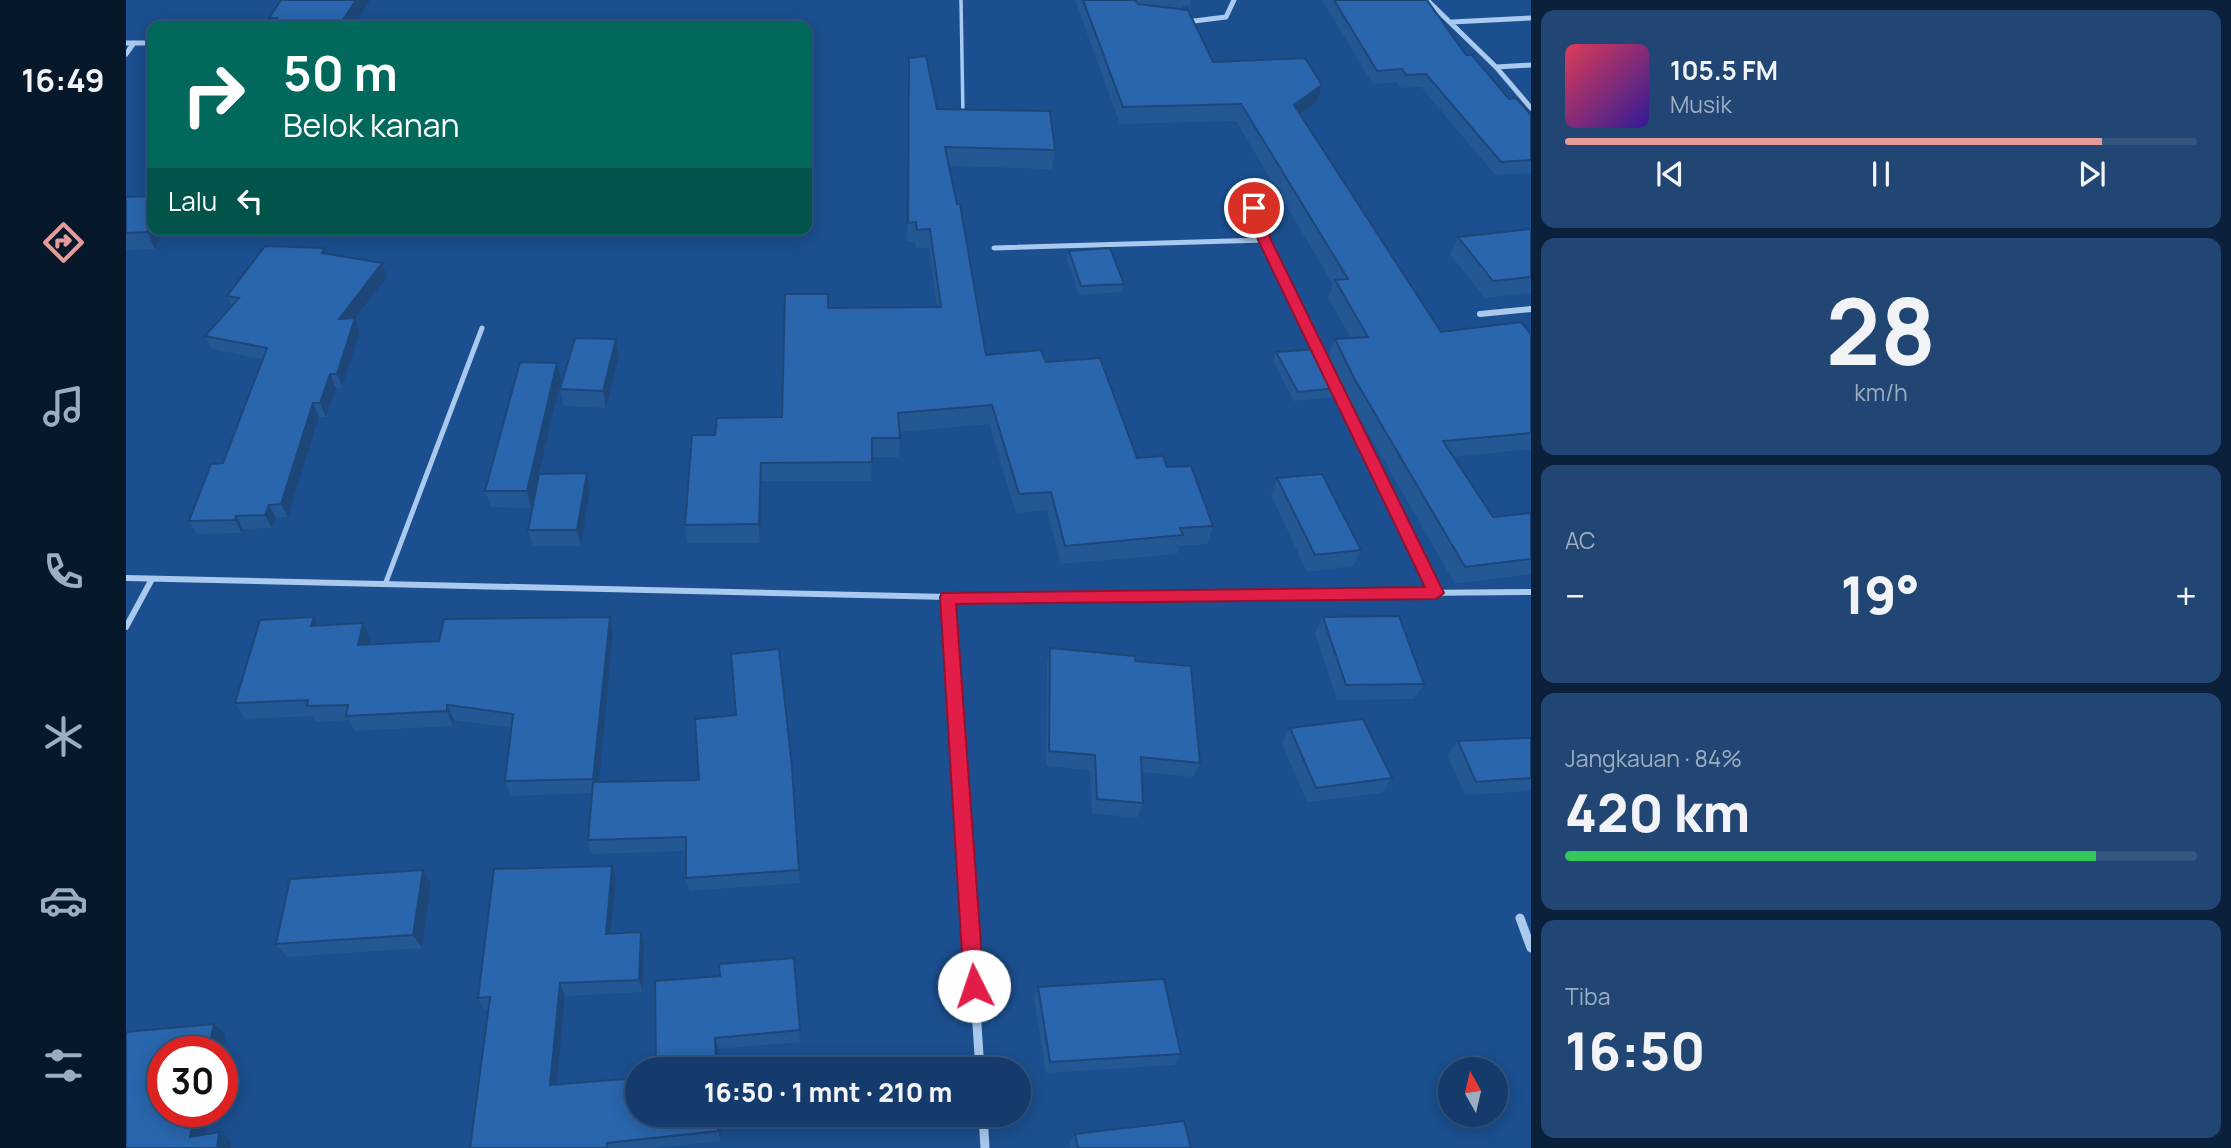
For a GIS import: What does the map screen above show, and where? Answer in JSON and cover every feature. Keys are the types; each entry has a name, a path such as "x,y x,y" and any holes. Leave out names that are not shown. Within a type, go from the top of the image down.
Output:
{"street":[{"path":"1178,22 1226,17 1234,0"},
{"path":"1427,0 1496,67 1531,108"},
{"path":"1452,22 1531,18"},
{"path":"126,43 147,43"},
{"path":"126,54 134,43"},
{"path":"1496,67 1531,65"},
{"path":"1254,208 1265,240 1322,361"},
{"path":"994,248 1265,240"},
{"path":"1480,314 1531,309"},
{"path":"1328,373 1436,593"},
{"path":"126,578 948,597 1531,592"},
{"path":"126,626 152,579"},
{"path":"948,597 979,1057"},
{"path":"1520,918 1531,948"},
{"path":"984,1127 985,1148"}],"lane":[{"path":"961,0 963,118"},
{"path":"386,582 482,328"}],"building":[{"path":"281,0 356,0 343,20 275,21 277,18 269,18"},
{"path":"1083,0 1135,0 1138,4 1188,10 1213,62 1305,58 1322,85 1294,105 1441,332 1521,322 1531,334 1531,433 1443,441 1493,517 1531,513 1531,559 1465,567 1354,378 1335,339 1368,337 1335,280 1348,279 1241,104 1123,107"},
{"path":"1334,0 1427,0 1466,55 1472,55 1509,99 1516,98 1531,115 1531,160 1501,162 1426,74 1406,75 1402,69 1377,71"},
{"path":"926,56 937,109 1050,111 1055,150 945,147 957,204 960,204 986,355 1041,350 1046,362 1100,358 1137,458 1163,456 1167,467 1191,466 1213,526 1180,528 1183,535 1065,546 1051,492 1019,494 992,405 898,413 900,438 872,438 872,462 761,463 759,524 685,525 692,435 715,435 717,418 782,417 785,294 828,294 828,308 941,307 930,229 917,230 916,222 908,223 909,58"},
{"path":"147,196 147,232 126,233 126,197"},
{"path":"1531,229 1531,277 1493,281 1458,237"},
{"path":"265,246 325,248 322,253 382,263 339,319 355,318 337,374 330,374 320,403 313,403 281,504 269,505 265,515 236,516 235,520 189,521 211,464 223,463 267,348 205,336 239,298 227,296"},
{"path":"1110,248 1124,284 1081,286 1069,251"},
{"path":"575,338 616,339 603,391 560,389"},
{"path":"1319,349 1338,388 1298,392 1276,352"},
{"path":"520,362 557,363 527,491 485,491"},
{"path":"587,473 577,530 528,530 539,474"},
{"path":"1322,474 1361,550 1315,555 1277,478"},
{"path":"1399,616 1424,684 1346,685 1323,617"},
{"path":"314,617 311,626 363,623 358,645 439,641 444,619 610,617 593,779 505,781 513,714 447,705 447,711 346,716 348,705 307,706 308,700 235,703 260,620"},
{"path":"1050,648 1135,656 1135,661 1191,666 1200,763 1141,757 1143,803 1097,799 1095,755 1049,751"},
{"path":"779,649 792,767 799,870 686,878 686,837 588,840 593,782 699,780 695,719 736,715 731,654"},
{"path":"1363,719 1392,778 1316,788 1290,728"},
{"path":"1531,738 1531,778 1476,782 1458,741"},
{"path":"612,866 606,934 641,932 639,980 560,983 550,1085 625,1079 625,1127 718,1127 718,1131 607,1143 607,1148 470,1148 490,997 478,998 494,869"},
{"path":"423,870 413,935 276,944 290,879"},
{"path":"794,958 800,1030 715,1038 716,1057 656,1057 655,981 720,976 719,964"},
{"path":"1164,979 1181,1054 1050,1062 1038,987"},
{"path":"214,1024 211,1036 147,1036 147,1127 192,1127 190,1137 219,1132 217,1148 126,1148 126,1032"},
{"path":"1184,1121 1191,1148 1078,1148 1075,1134"}],"route":[{"path":"974,986 948,597 1436,593 1322,361 1265,240 1254,208"}]}
